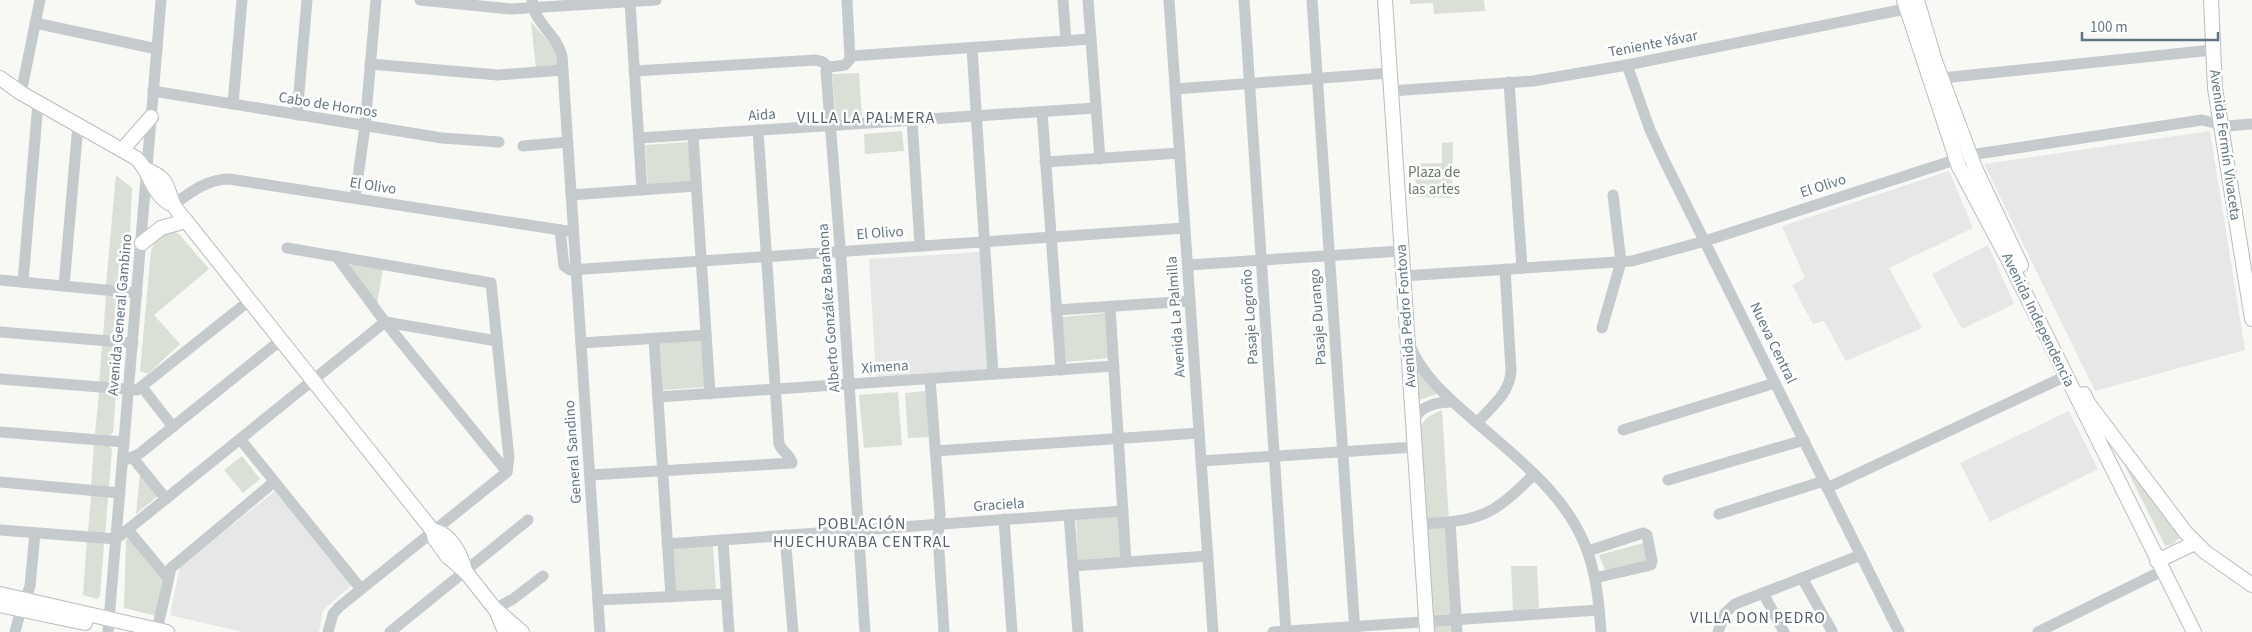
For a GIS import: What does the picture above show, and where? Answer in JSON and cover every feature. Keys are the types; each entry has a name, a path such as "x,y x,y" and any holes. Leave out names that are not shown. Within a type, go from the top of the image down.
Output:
{"main road":[{"name":"Avenida Pedro Fontova","path":"1384,0 1427,627"},
{"name":"Avenida Fermín Vivaceta","path":"2211,0 2215,88 2249,280 2252,319"},
{"name":"Avenida Independencia","path":"1911,2 1942,78 1963,157 2001,225 2088,403 2195,543 2216,561 2252,585"},
{"name":"Avenida Independencia","path":"1911,2 1963,157 2066,376 2194,632"},
{"path":"0,78 21,93 136,158 147,170 157,175 167,185 173,204 433,531 434,540 447,556 465,571 495,609 519,631"},
{"path":"122,150 151,117"},
{"path":"142,244 162,228 186,221"},
{"path":"2160,566 2195,543"},
{"path":"0,594 23,605 108,626 124,632"},
{"path":"0,605 23,605"},
{"path":"495,609 505,632"},
{"path":"108,626 162,631"}],"street":[{"path":"21,93 40,0"},
{"name":"Avenida General Gambino","path":"108,626 120,493 128,459 124,442 162,0"},
{"path":"233,104 242,0"},
{"path":"297,115 307,0"},
{"path":"355,198 365,126 376,0"},
{"path":"420,0 499,8 532,4 656,0"},
{"path":"634,71 816,60 823,62 828,68 846,65 849,62 850,56 847,0"},
{"path":"1063,0 1066,41"},
{"path":"1088,0 1100,159"},
{"name":"Avenida La Palmilla","path":"1169,0 1213,632"},
{"name":"Pasaje Logroño","path":"1244,0 1286,632"},
{"name":"Pasaje Durango","path":"1312,0 1354,629"},
{"path":"630,2 642,190"},
{"name":"Teniente Yávar","path":"1391,91 1509,82 1627,65 1900,10 1911,2"},
{"name":"General Sandino","path":"532,4 539,22 559,46 563,70 600,632"},
{"path":"35,23 157,49"},
{"path":"850,56 1091,39"},
{"path":"972,48 993,374"},
{"path":"1942,78 2212,50"},
{"path":"370,64 498,75 563,70"},
{"name":"Nueva Central","path":"1627,65 1658,148 1899,632"},
{"name":"Alberto González Barahona","path":"828,68 826,71 840,251 864,632"},
{"path":"1176,90 1390,74"},
{"path":"1509,82 1522,268"},
{"name":"Cabo de Hornos","path":"153,91 442,138 499,142"},
{"path":"22,282 38,103"},
{"name":"Aida","path":"639,138 1096,108"},
{"path":"1042,112 1061,370"},
{"path":"912,120 920,246"},
{"name":"El Olivo","path":"1403,276 1621,262 1645,258 1705,241 1963,157 2202,120 2235,126 2252,124"},
{"path":"64,286 78,125"},
{"path":"590,475 792,463 791,458 782,450 780,444 758,130"},
{"path":"693,135 710,394"},
{"path":"523,146 568,142"},
{"path":"1045,162 1180,153"},
{"name":"El Olivo","path":"173,204 205,183 223,179 574,232"},
{"path":"571,195 696,186"},
{"path":"1602,328 1621,262 1613,195"},
{"name":"El Olivo","path":"576,270 1185,228"},
{"path":"560,230 564,266 567,270 576,270"},
{"path":"287,248 491,283 509,458 507,472 336,610 328,632"},
{"path":"1188,265 1402,251"},
{"path":"336,256 385,322 507,472"},
{"path":"1476,423 1506,390 1511,376 1505,269"},
{"path":"0,280 137,293"},
{"path":"0,379 129,391 137,390 249,301"},
{"path":"1056,310 1190,301"},
{"path":"1110,306 1126,562"},
{"path":"0,530 116,539 385,322 497,341"},
{"path":"0,332 133,343"},
{"path":"581,343 706,336"},
{"path":"1407,336 1412,350 1428,374 1453,402 1534,474 1564,507 1577,527 1588,551 1595,578 1601,632"},
{"path":"654,339 670,597"},
{"path":"166,498 128,459 173,427 281,340"},
{"name":"Ximena","path":"658,397 1114,366"},
{"path":"1720,514 1826,485 2066,376"},
{"path":"930,379 944,632"},
{"path":"1623,430 1775,383"},
{"path":"142,387 173,427"},
{"path":"1413,420 1416,414 1429,406 1436,403 1453,402"},
{"path":"0,432 124,442"},
{"path":"935,452 1199,434"},
{"path":"240,439 361,589"},
{"path":"1668,480 1804,440"},
{"path":"1201,461 1415,446"},
{"path":"1420,524 1450,522 1486,513 1502,504 1534,474"},
{"path":"0,482 120,493"},
{"path":"162,631 168,578 173,566 274,482"},
{"name":"Graciela","path":"667,544 1123,511"},
{"path":"1069,515 1078,632"},
{"path":"1004,519 1012,632"},
{"path":"390,632 528,520"},
{"path":"1450,522 1457,632"},
{"path":"128,530 168,578"},
{"path":"15,632 30,586 35,533"},
{"path":"1588,551 1643,533 1647,536 1652,561 1651,565 1595,578"},
{"path":"785,535 793,632"},
{"path":"722,540 729,632"},
{"path":"1718,632 1726,613 1735,604 1861,555"},
{"path":"1073,566 1208,556"},
{"path":"2038,632 2160,566"},
{"path":"495,609 513,599 543,576"},
{"path":"1802,578 1832,631"},
{"path":"1763,593 1784,632"},
{"path":"598,600 726,594"},
{"path":"1274,632 1427,627 1456,620 1599,610"}],"shaded area":[{"path":"2210,131 2245,350 2095,391 1984,164"},
{"path":"1949,171 1973,228 1889,268 1922,328 1846,361 1824,321 1813,324 1792,285 1805,278 1782,226"},
{"path":"1988,245 2014,304 1962,329 1932,274"},
{"path":"981,252 988,370 876,376 869,259"},
{"path":"2069,411 2098,469 1990,522 1960,463"},
{"path":"275,491 352,585 323,610 319,632 242,632 170,615 180,566"}],"green space":[{"path":"1410,0 1484,0 1485,11 1434,14 1433,3 1410,4"},
{"path":"531,22 555,48 558,67 536,69"},
{"path":"859,73 862,116 836,119 832,74"},
{"path":"902,131 904,151 865,154 864,134"},
{"path":"689,142 691,183 648,185 645,145"},
{"name":"Plaza de las artes","path":"1453,142 1452,198 1416,197 1415,164 1442,163 1442,143"},
{"path":"116,175 132,188 128,276 122,286 106,285"},
{"path":"172,231 179,234 209,269 154,315 180,344 148,374 140,371 151,251 156,237"},
{"path":"346,264 383,269 377,304"},
{"path":"106,295 121,296 123,299 122,339 103,338"},
{"path":"1106,313 1110,358 1066,362 1062,317"},
{"path":"701,340 705,387 663,390 660,343"},
{"path":"102,345 120,347 117,385 99,384"},
{"path":"1413,363 1437,394 1416,401"},
{"path":"926,391 929,437 908,438 905,393"},
{"path":"99,392 116,394 113,432 110,435 95,434"},
{"path":"898,392 902,445 864,448 859,395"},
{"path":"1442,410 1456,632 1432,632 1419,427 1429,416"},
{"path":"94,445 110,446 112,450 109,488 91,486"},
{"path":"2116,448 2181,537 2173,544 2165,546"},
{"path":"242,456 260,479 243,493 224,470"},
{"path":"140,473 158,496 136,514"},
{"path":"91,495 108,496 105,535 88,533"},
{"path":"1120,516 1122,562 1078,564 1076,519"},
{"path":"134,533 164,569 156,616 124,608 126,540"},
{"path":"87,541 104,543 100,596 97,599 83,595"},
{"path":"1644,543 1649,562 1605,570 1599,555"},
{"path":"713,546 716,592 674,595 670,548"},
{"path":"1511,566 1537,566 1539,608 1513,611"}],"district":[{"name":"VILLA LA PALMERA","path":"866,118"},
{"name":"POBLACIÓN HUECHURABA CENTRAL","path":"862,533"},
{"name":"VILLA DON PEDRO","path":"1758,618"}]}
